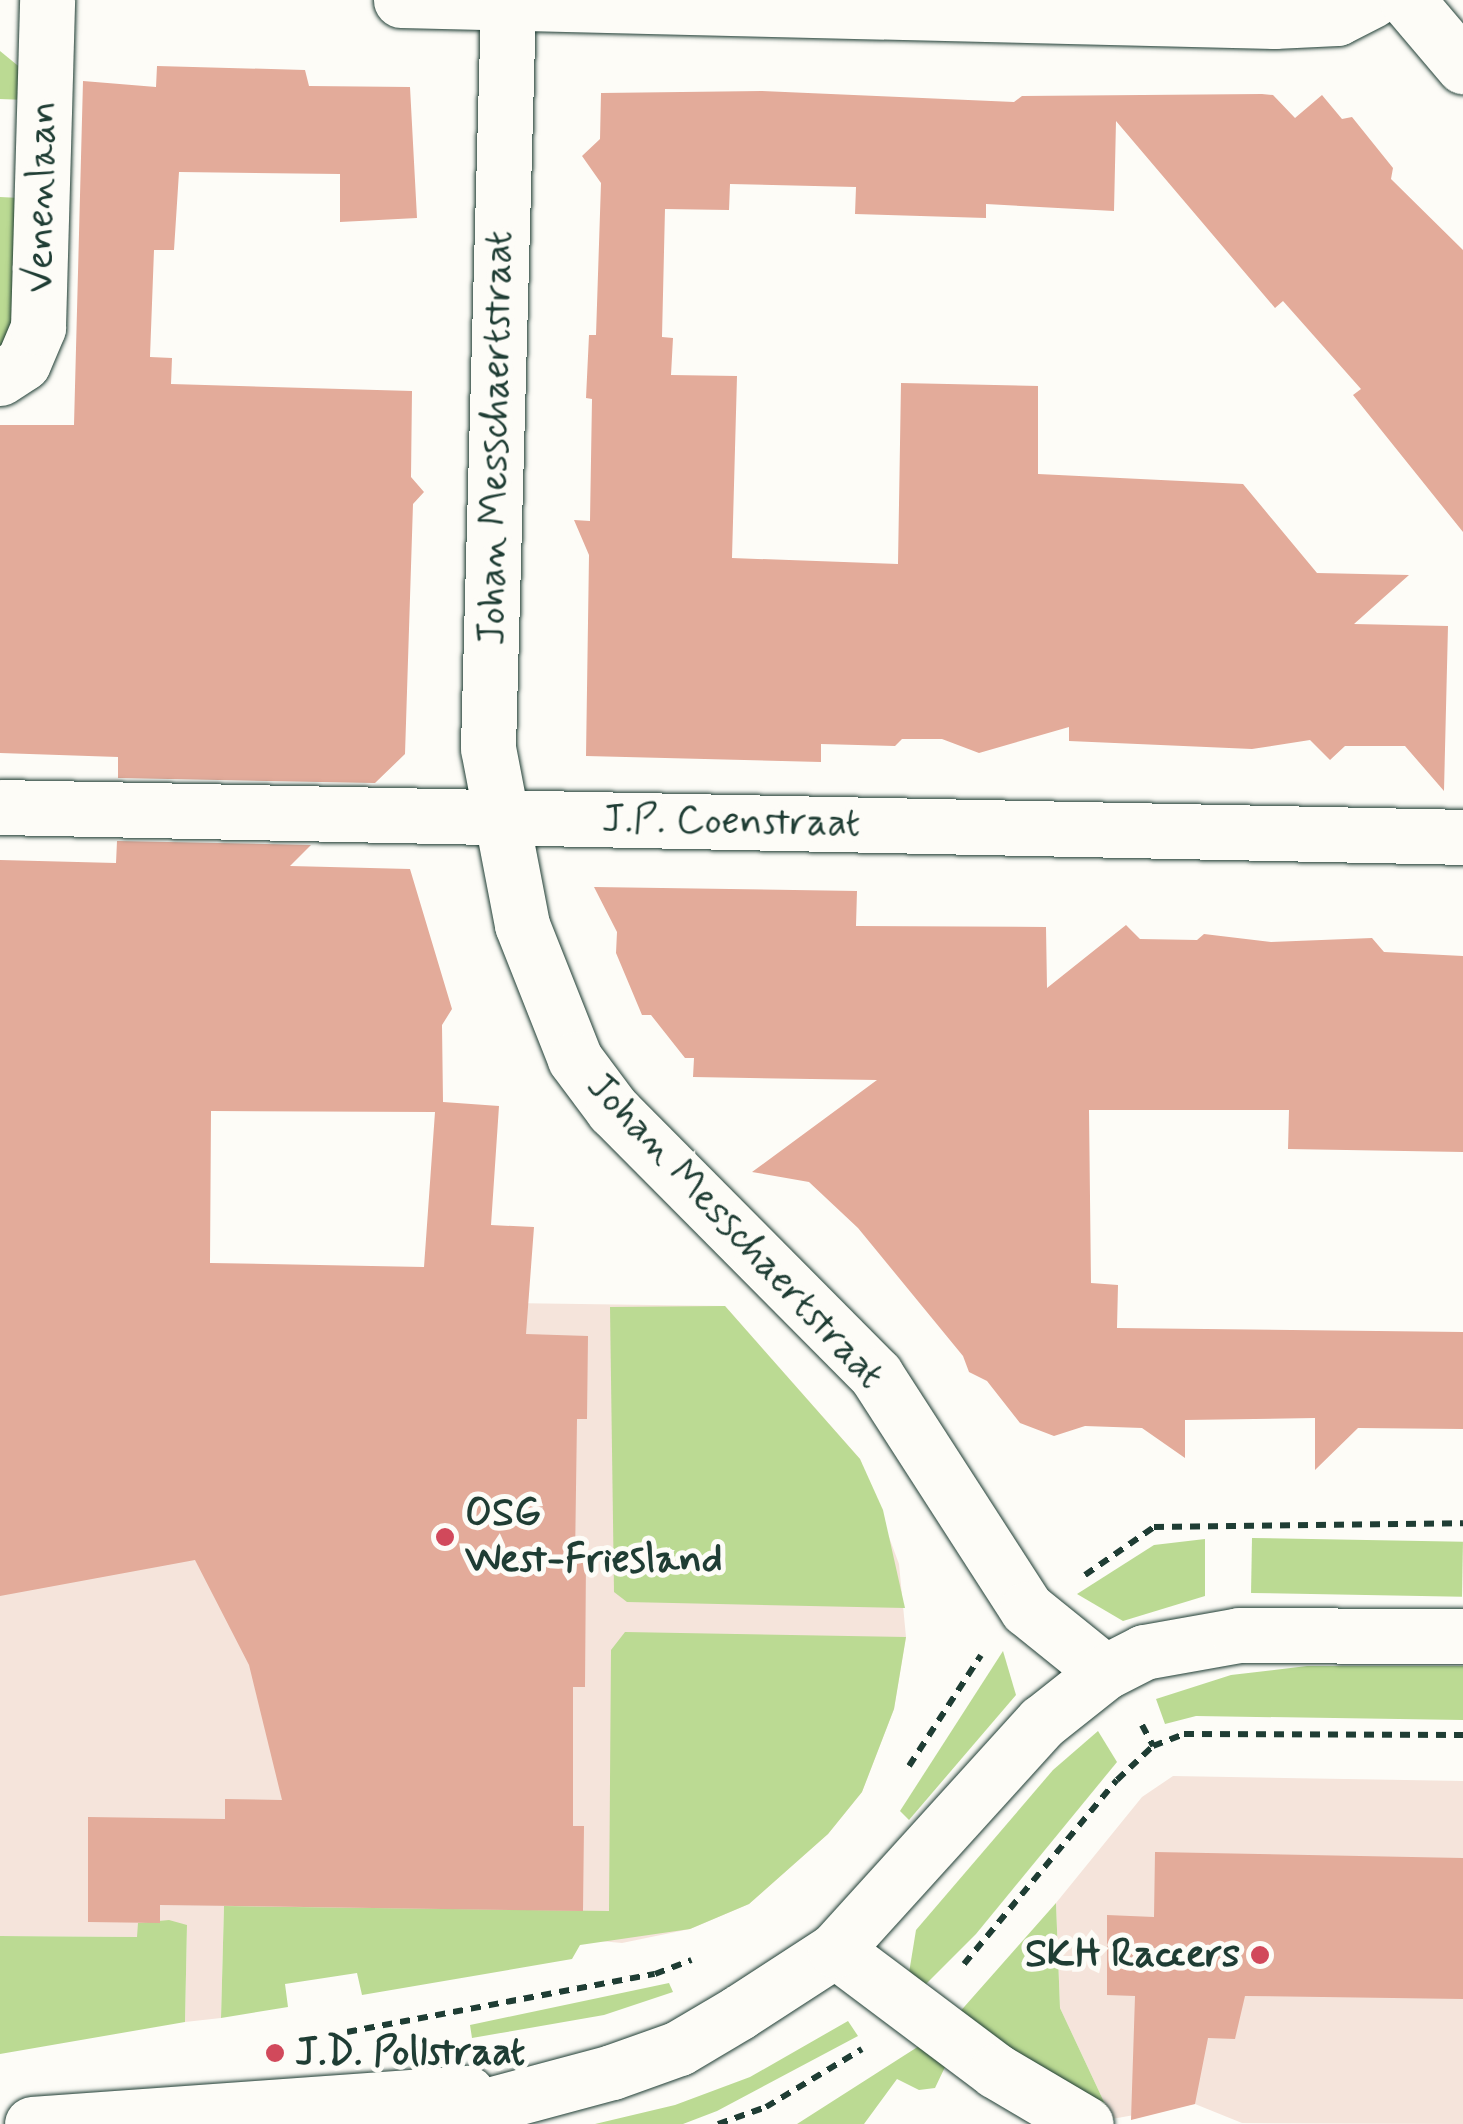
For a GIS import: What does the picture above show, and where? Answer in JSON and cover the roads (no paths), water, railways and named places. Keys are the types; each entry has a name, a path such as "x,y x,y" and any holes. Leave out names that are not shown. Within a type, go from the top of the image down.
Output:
{"street":[{"name":"Venenlaan","path":"0,378 22,363 38,326 46,0"},
{"path":"401,0 1274,21 1337,18 1372,0"},
{"path":"1407,0 1463,66"},
{"name":"Johan Messchaertstraat","path":"508,3 488,748 497,817 522,925 575,1059 613,1110 876,1375 1028,1610 1105,1672"},
{"name":"J.P. Coenstraat","path":"0,806 1463,837"},
{"path":"418,2124 679,2048 835,1950 1042,1722 1105,1672 1144,1652 1200,1638 1463,1636"},
{"path":"835,1950 996,2070 1086,2124"},
{"path":"32,2124 546,2089"}],"place":[{"name":"OSG West-Friesland","path":"445,1537"},
{"name":"SKH Raccers","path":"1260,1955"},
{"name":"J.D. Pollstraat","path":"275,2053"}]}
